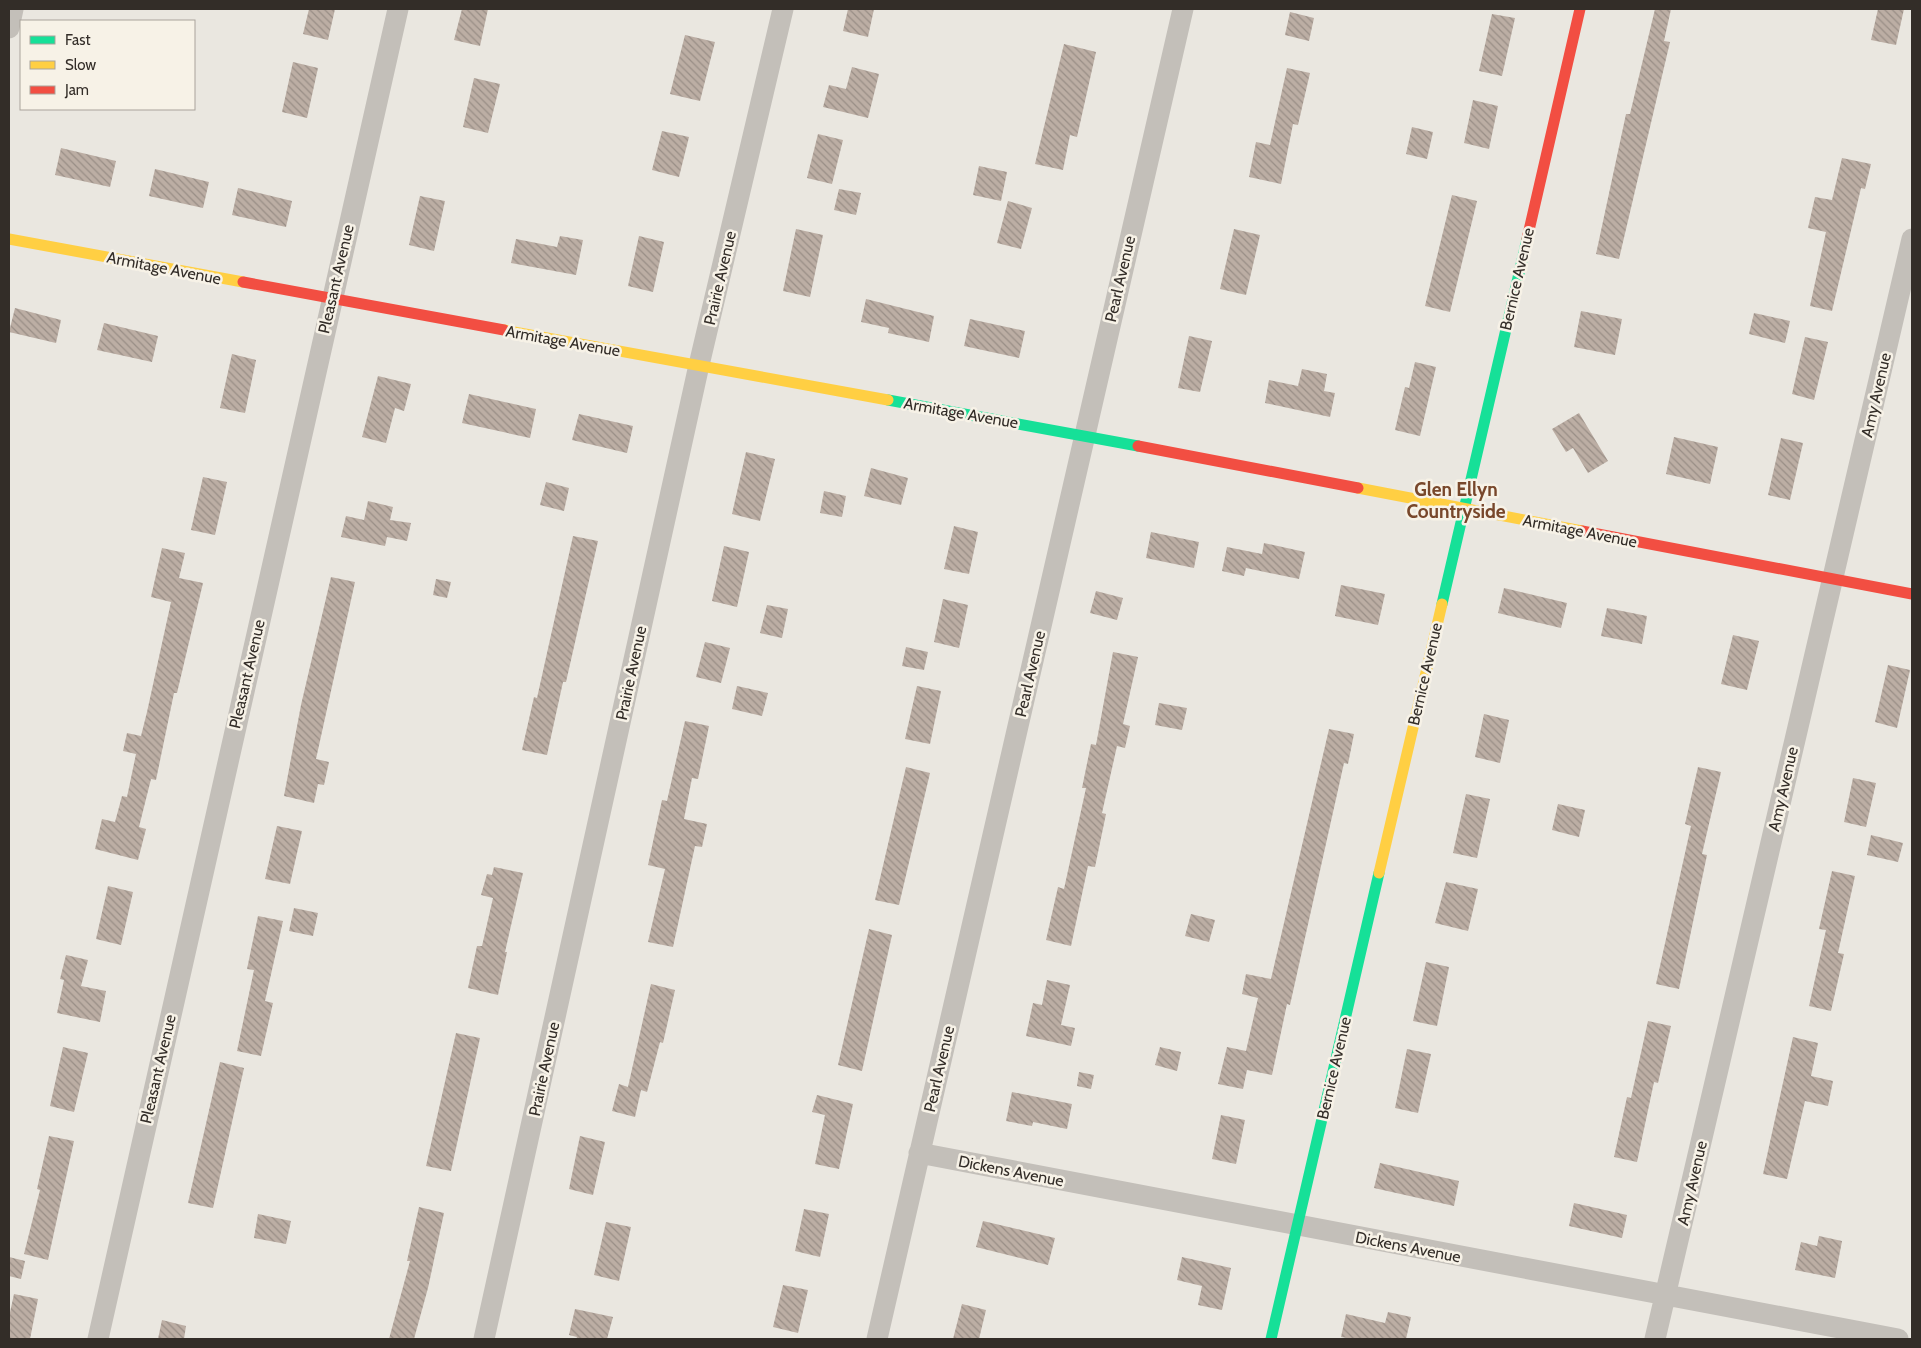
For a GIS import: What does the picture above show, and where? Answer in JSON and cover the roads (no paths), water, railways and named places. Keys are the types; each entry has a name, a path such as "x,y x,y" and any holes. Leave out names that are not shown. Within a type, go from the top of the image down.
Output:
{"street":[{"path":"9,28 13,9"},
{"name":"Pleasant Avenue","path":"98,1339 398,9"},
{"name":"Prairie Avenue","path":"484,1339 699,365 783,9"},
{"name":"Pearl Avenue","path":"877,1339 1183,9"},
{"name":"Bernice Avenue","path":"1271,1339 1580,9"},
{"name":"Armitage Avenue","path":"9,239 331,300 1085,436 1912,594"},
{"name":"Amy Avenue","path":"1656,1339 1912,239"},
{"name":"Dickens Avenue","path":"919,1153 1898,1339"}],"district":[{"name":"Glen Ellyn Countryside","path":"1456,500"}]}
